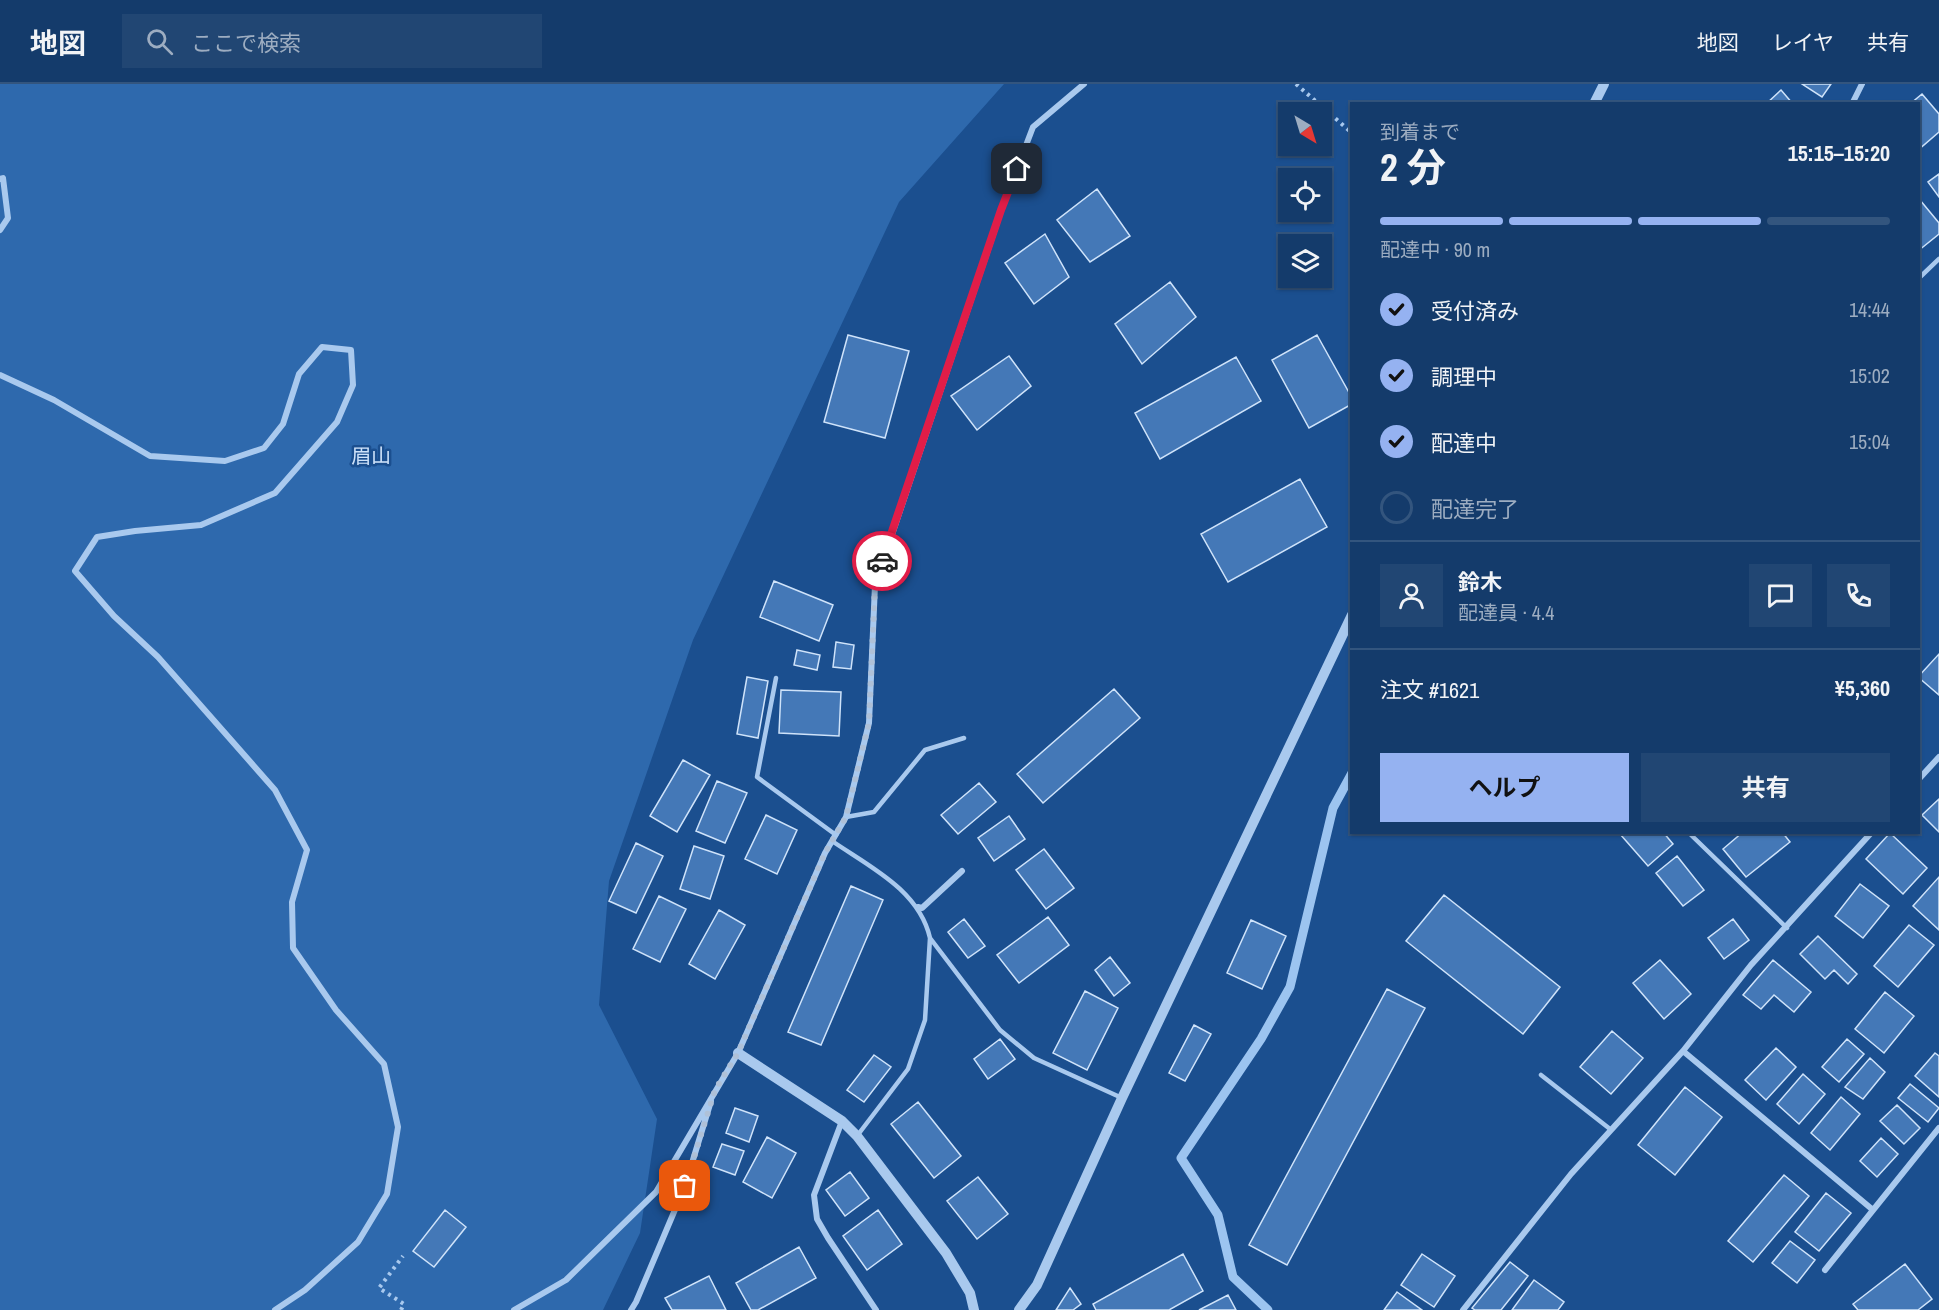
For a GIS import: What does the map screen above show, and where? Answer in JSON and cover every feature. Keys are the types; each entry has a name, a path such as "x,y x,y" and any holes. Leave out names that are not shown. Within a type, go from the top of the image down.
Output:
{"street":[{"path":"514,1310 566,1280 656,1192 738,1053 825,853 846,817 869,723 875,585 1001,210 1033,127 1084,84"},
{"path":"1595,102 1604,84"},
{"path":"1853,102 1862,84"},
{"path":"0,178 3,178 9,218 0,230"},
{"path":"0,375 54,400 150,456 225,461 264,448 283,424 299,374 322,347 351,350 353,385 337,422 275,493 201,525 97,537 75,571 114,616 158,657 275,790 307,850 292,902 293,948 336,1010 384,1064 398,1127 387,1194 358,1242 305,1290 275,1310"},
{"path":"1019,1310 1037,1285 1122,1098 1350,619"},
{"path":"1920,778 1939,757"},
{"path":"1463,1310 1571,1174 1683,1051 1751,965 1870,834"},
{"path":"918,907 922,908 962,871"},
{"path":"1683,1051 1873,1210"},
{"path":"738,1053 842,1121 856,1136 946,1253 970,1293 974,1310"},
{"path":"631,1310 685,1186 715,1090"},
{"path":"842,1121 814,1195 818,1219 876,1310"},
{"path":"1825,1270 1939,1128"}],"lane":[{"path":"1920,277 1939,259"},
{"path":"776,678 757,777 904,891 918,907 927,923 930,938 925,1020 908,1069 856,1136"},
{"path":"846,817 874,812 925,750 964,738"},
{"path":"1691,834 1786,928"},
{"path":"930,938 1000,1030 1034,1058 1122,1098"},
{"path":"1541,1075 1610,1129"}],"path":[{"path":"1296,84 1350,131"},
{"path":"401,1310 404,1304 379,1288 403,1256"}],"green space":[{"name":"眉山","path":"0,84 1004,84 899,202 693,640 609,881 599,1005 657,1119 640,1233 603,1310 0,1310"}],"building":[{"path":"1802,84 1831,84 1822,97"},
{"path":"1781,90 1791,102 1768,102"},
{"path":"1922,94 1939,114 1939,132 1920,148 1920,102 1912,102"},
{"path":"1939,174 1939,197 1928,182"},
{"path":"1097,189 1130,236 1090,262 1057,220"},
{"path":"1920,200 1939,223 1939,234 1920,249"},
{"path":"1045,234 1069,277 1034,304 1005,263"},
{"path":"1170,282 1196,317 1142,364 1115,324"},
{"path":"848,335 909,351 885,438 824,422"},
{"path":"1317,335 1350,394 1350,405 1309,428 1272,360"},
{"path":"1009,356 1031,386 977,430 951,396"},
{"path":"1236,357 1261,401 1160,459 1135,413"},
{"path":"1300,479 1327,527 1228,582 1201,534"},
{"path":"774,581 833,605 819,641 760,617"},
{"path":"836,642 854,645 851,669 833,667"},
{"path":"797,650 820,655 817,670 794,665"},
{"path":"1939,654 1939,695 1920,679 1920,675"},
{"path":"747,677 768,681 758,738 737,734"},
{"path":"1114,689 1140,718 1043,803 1017,774"},
{"path":"781,690 841,692 839,736 779,733"},
{"path":"683,760 710,775 677,832 650,816"},
{"path":"717,781 747,793 725,843 696,831"},
{"path":"979,783 996,802 958,834 941,815"},
{"path":"1939,799 1939,832 1922,815"},
{"path":"766,815 797,830 777,874 745,859"},
{"path":"1009,816 1025,839 994,861 978,838"},
{"path":"1620,834 1665,834 1673,844 1648,866"},
{"path":"1741,834 1784,834 1790,842 1746,877 1723,849"},
{"path":"1891,834 1927,868 1903,894 1866,859"},
{"path":"636,843 663,856 636,913 609,901"},
{"path":"694,846 724,856 710,899 680,889"},
{"path":"1044,849 1074,888 1046,909 1016,870"},
{"path":"1677,856 1704,890 1683,906 1656,873"},
{"path":"1939,877 1939,930 1913,906"},
{"path":"1860,884 1889,906 1863,938 1835,916"},
{"path":"851,886 883,900 821,1045 788,1032"},
{"path":"1444,895 1560,987 1523,1034 1406,941"},
{"path":"659,896 686,909 660,962 633,949"},
{"path":"719,910 745,925 715,979 689,964"},
{"path":"1048,917 1069,945 1019,983 997,955"},
{"path":"964,919 985,946 968,958 948,932"},
{"path":"1733,919 1749,940 1724,959 1708,938"},
{"path":"1251,920 1286,936 1262,989 1227,973"},
{"path":"1909,925 1934,945 1898,987 1874,966"},
{"path":"1818,936 1857,974 1848,984 1834,970 1825,979 1800,954"},
{"path":"1110,957 1130,983 1114,996 1095,970"},
{"path":"1660,960 1691,994 1664,1019 1633,983"},
{"path":"1773,960 1811,992 1794,1012 1774,995 1761,1009 1743,995"},
{"path":"1387,989 1425,1008 1287,1265 1249,1245"},
{"path":"1085,991 1118,1008 1087,1070 1053,1053"},
{"path":"1885,992 1914,1016 1884,1053 1855,1029"},
{"path":"1194,1025 1211,1034 1185,1081 1169,1073"},
{"path":"1612,1031 1643,1058 1611,1094 1580,1067"},
{"path":"1000,1039 1015,1059 988,1079 974,1059"},
{"path":"1847,1039 1864,1054 1839,1082 1822,1067"},
{"path":"1776,1048 1796,1067 1766,1100 1745,1080"},
{"path":"1935,1053 1939,1056 1939,1097 1915,1076"},
{"path":"874,1055 891,1067 864,1102 847,1090"},
{"path":"1870,1058 1885,1072 1863,1099 1845,1087"},
{"path":"1803,1074 1825,1094 1799,1124 1777,1104"},
{"path":"1910,1084 1939,1108 1928,1122 1898,1098"},
{"path":"1685,1087 1722,1117 1675,1175 1638,1145"},
{"path":"1841,1097 1860,1114 1830,1150 1811,1133"},
{"path":"918,1102 961,1156 934,1178 891,1124"},
{"path":"1897,1105 1920,1128 1904,1144 1880,1121"},
{"path":"735,1108 758,1116 749,1142 726,1133"},
{"path":"767,1137 796,1153 772,1198 743,1182"},
{"path":"1881,1138 1898,1154 1877,1177 1860,1161"},
{"path":"722,1144 744,1151 735,1175 713,1167"},
{"path":"850,1172 869,1198 845,1216 826,1190"},
{"path":"1784,1175 1809,1196 1753,1262 1728,1241"},
{"path":"978,1177 1008,1214 977,1239 947,1201"},
{"path":"1826,1193 1851,1213 1819,1251 1795,1232"},
{"path":"445,1210 466,1227 434,1267 413,1251"},
{"path":"878,1210 902,1244 867,1270 843,1236"},
{"path":"1790,1241 1815,1260 1797,1283 1772,1263"},
{"path":"799,1247 816,1278 758,1310 751,1310 736,1283"},
{"path":"1183,1254 1203,1291 1169,1310 1096,1310 1093,1304"},
{"path":"1422,1254 1455,1276 1434,1307 1401,1285"},
{"path":"1510,1262 1528,1276 1501,1310 1472,1308"},
{"path":"1905,1264 1932,1299 1918,1310 1858,1310 1853,1304"},
{"path":"709,1276 726,1310 672,1310 665,1298"},
{"path":"1534,1280 1564,1302 1558,1310 1512,1310"},
{"path":"1070,1288 1081,1304 1073,1310 1056,1310"},
{"path":"1397,1292 1422,1310 1384,1310"},
{"path":"1228,1295 1236,1310 1199,1310"}],"waterway":[{"path":"1268,1310 1233,1277 1218,1215 1181,1158 1261,1039 1290,987 1333,808 1350,777"}],"way so far":[{"path":"685,1186 715,1090 738,1053 825,853 846,817 869,723 875,585 882,561"}],"route":[{"path":"882,561 1017,169"}]}
